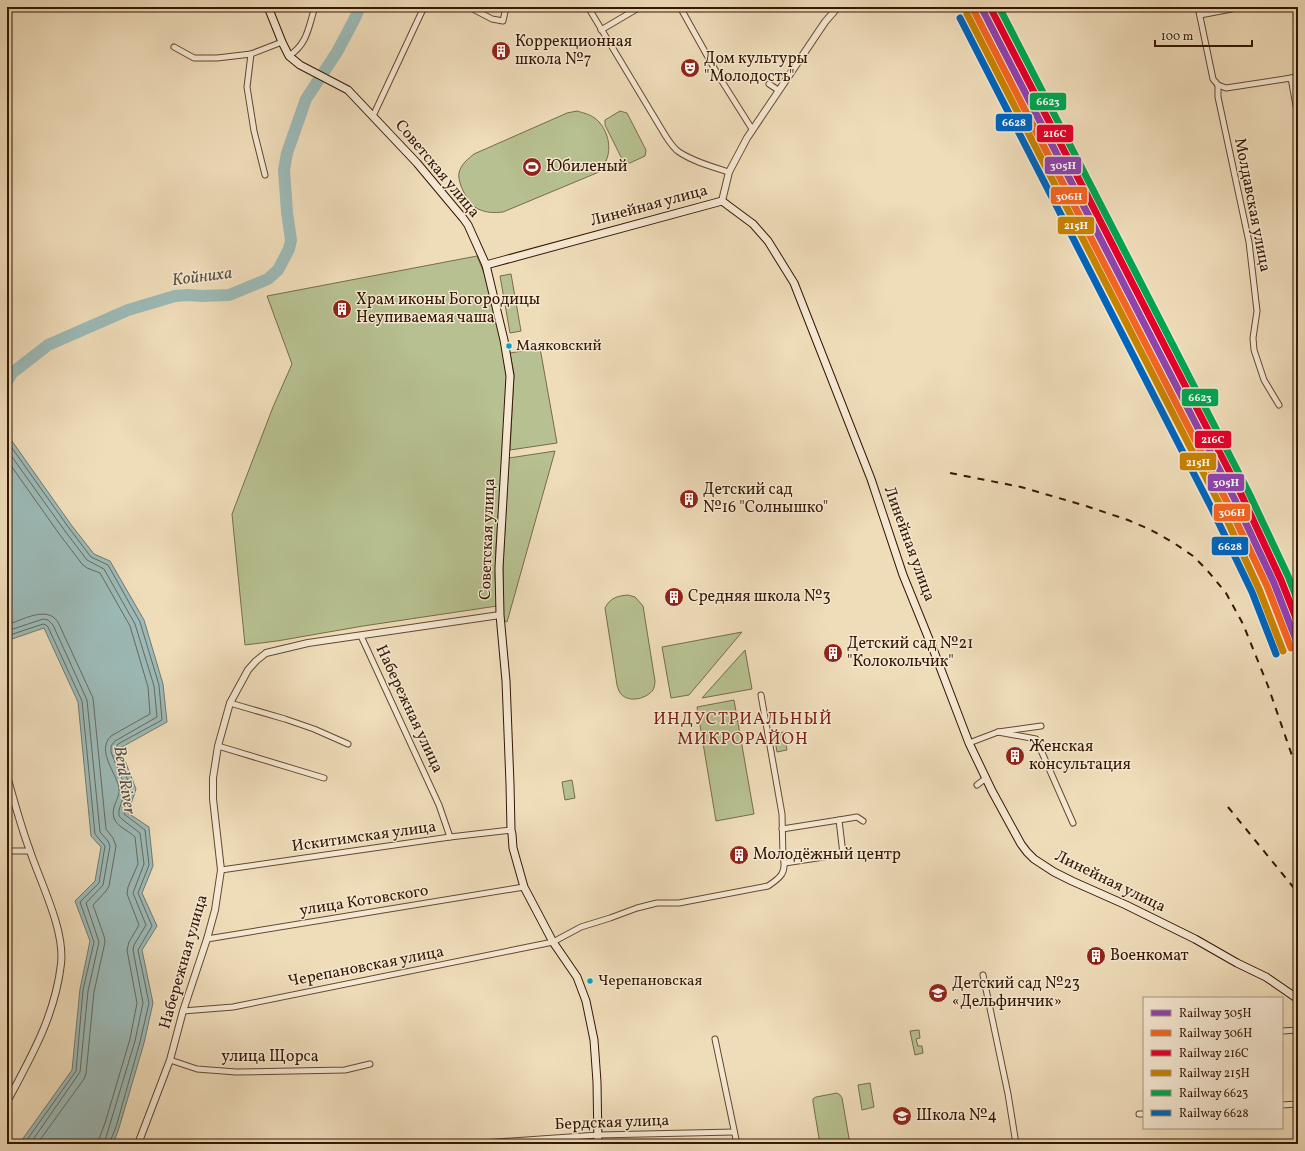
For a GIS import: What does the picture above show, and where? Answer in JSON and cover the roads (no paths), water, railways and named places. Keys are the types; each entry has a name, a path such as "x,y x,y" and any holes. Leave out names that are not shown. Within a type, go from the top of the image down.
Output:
{"main road":[{"name":"Советская улица","path":"268,7 289,56 300,65 348,90 417,163 468,225 486,265 504,340 510,376 499,568 500,615 505,669 513,848 524,888 553,942 577,977 586,1001 594,1040 597,1082 598,1144"},
{"name":"Линейная улица","path":"486,265 722,201 753,224 768,240 794,283 871,479 903,575 969,743 1003,812 1021,844 1027,852 1042,864 1066,878 1126,905 1195,939 1237,963 1266,977 1298,999"}],"street":[{"path":"289,56 305,41 315,7"},
{"path":"372,116 424,7"},
{"path":"469,7 492,19 503,21 506,7"},
{"path":"588,7 664,135 678,152 703,164 730,172"},
{"path":"601,30 640,7"},
{"path":"680,7 718,75 752,129"},
{"path":"722,201 730,172 752,129 825,22 838,7"},
{"name":"Молдавская улица","path":"1198,7 1213,79 1218,85 1218,97 1249,242 1256,311 1253,338 1254,350 1264,380 1279,406"},
{"path":"1200,16 1242,7"},
{"path":"174,48 194,58 217,58 251,54 282,42"},
{"path":"251,54 247,86 254,131 265,175"},
{"path":"1218,85 1226,88 1298,77"},
{"path":"1290,78 1298,117"},
{"path":"769,84 778,90"},
{"name":"Набережная улица","path":"138,1144 170,1060 183,1011 208,939 215,910 221,870 213,799 213,778 218,746 230,703 248,670 266,653 308,643 500,615"},
{"name":"Набережная улица","path":"361,636 439,805 450,837"},
{"path":"761,695 782,814 783,857 785,864 843,854 839,820"},
{"path":"230,703 314,729 348,744"},
{"path":"969,743 998,732 1041,726"},
{"path":"998,732 1036,739 1073,823"},
{"path":"218,746 324,778"},
{"path":"7,776 29,851 51,907 60,938 61,963 53,1005 38,1043 7,1102"},
{"path":"977,785 986,778"},
{"path":"782,829 857,817 863,821"},
{"name":"Искитимская улица","path":"221,870 450,837 511,830"},
{"path":"7,852 29,851"},
{"name":"Черепановская улица","path":"183,1011 233,1007 553,942 580,927 637,908 657,903 679,903 768,886 783,873 785,864"},
{"name":"улица Котовского","path":"208,939 524,888"},
{"path":"982,975 1008,1094 1016,1144"},
{"path":"1283,1031 1298,1030"},
{"path":"715,1039 737,1144"},
{"name":"улица Щорса","path":"170,1060 197,1069 236,1072 345,1070 370,1064"},
{"path":"1283,1105 1298,1104"},
{"name":"Бердская улица","path":"467,1144 514,1143 598,1135 734,1132"}],"water":[{"name":"Berd River","path":"7,434 72,526 94,554 110,561 144,620 163,684 167,722 120,748 136,789 128,813 149,827 153,866 142,893 157,926 142,950 153,1003 144,1043 113,1144 19,1144 72,1070 80,989 90,941 75,901 95,881 101,847 91,836 78,702 44,628 9,640 7,638"}],"waterway":[{"name":"Койниха","path":"7,381 12,373 48,345 128,310 175,296 229,295 268,279 278,270 289,249 291,240 284,170 287,153 306,99 337,52 360,7"}],"railway":[{"path":"950,473 1021,487 1128,520 1151,530 1193,556 1226,593 1243,624 1268,686 1298,773"},
{"path":"1228,807 1298,893"}],"rail line":[{"name":"305Н","path":"981,7 1234,498 1274,583 1298,645"},
{"name":"216С","path":"990,7 1241,494 1281,580 1298,623"},
{"name":"6623","path":"999,7 1248,491 1288,576 1298,601"},
{"name":"306Н","path":"974,11 1227,502 1267,586 1291,648"},
{"name":"215Н","path":"967,14 1220,505 1259,589 1283,651"},
{"name":"6628","path":"960,18 1212,509 1252,592 1276,654"}],"place":[{"name":"Коррекционная школа №7","path":"501,51"},
{"name":"Дом культуры \"Молодость\"","path":"690,68"},
{"name":"Юбиленый","path":"532,167"},
{"name":"Храм иконы Богородицы Неупиваемая чаша","path":"342,309"},
{"name":"Маяковский","path":"509,346"},
{"name":"Детский сад №16 \"Солнышко\"","path":"689,499"},
{"name":"Средняя школа №3","path":"674,597"},
{"name":"Детский сад №21 \"Колокольчик\"","path":"833,653"},
{"name":"Женская консультация","path":"1015,756"},
{"name":"Молодёжный центр","path":"739,855"},
{"name":"Военкомат","path":"1096,956"},
{"name":"Черепановская","path":"590,981"},
{"name":"Детский сад №23 «Дельфинчик»","path":"938,993"},
{"name":"Школа №4","path":"902,1116"}],"district":[{"name":"ИНДУСТРИАЛЬНЫЙ МИКРОРАЙОН","path":"743,729"}]}
